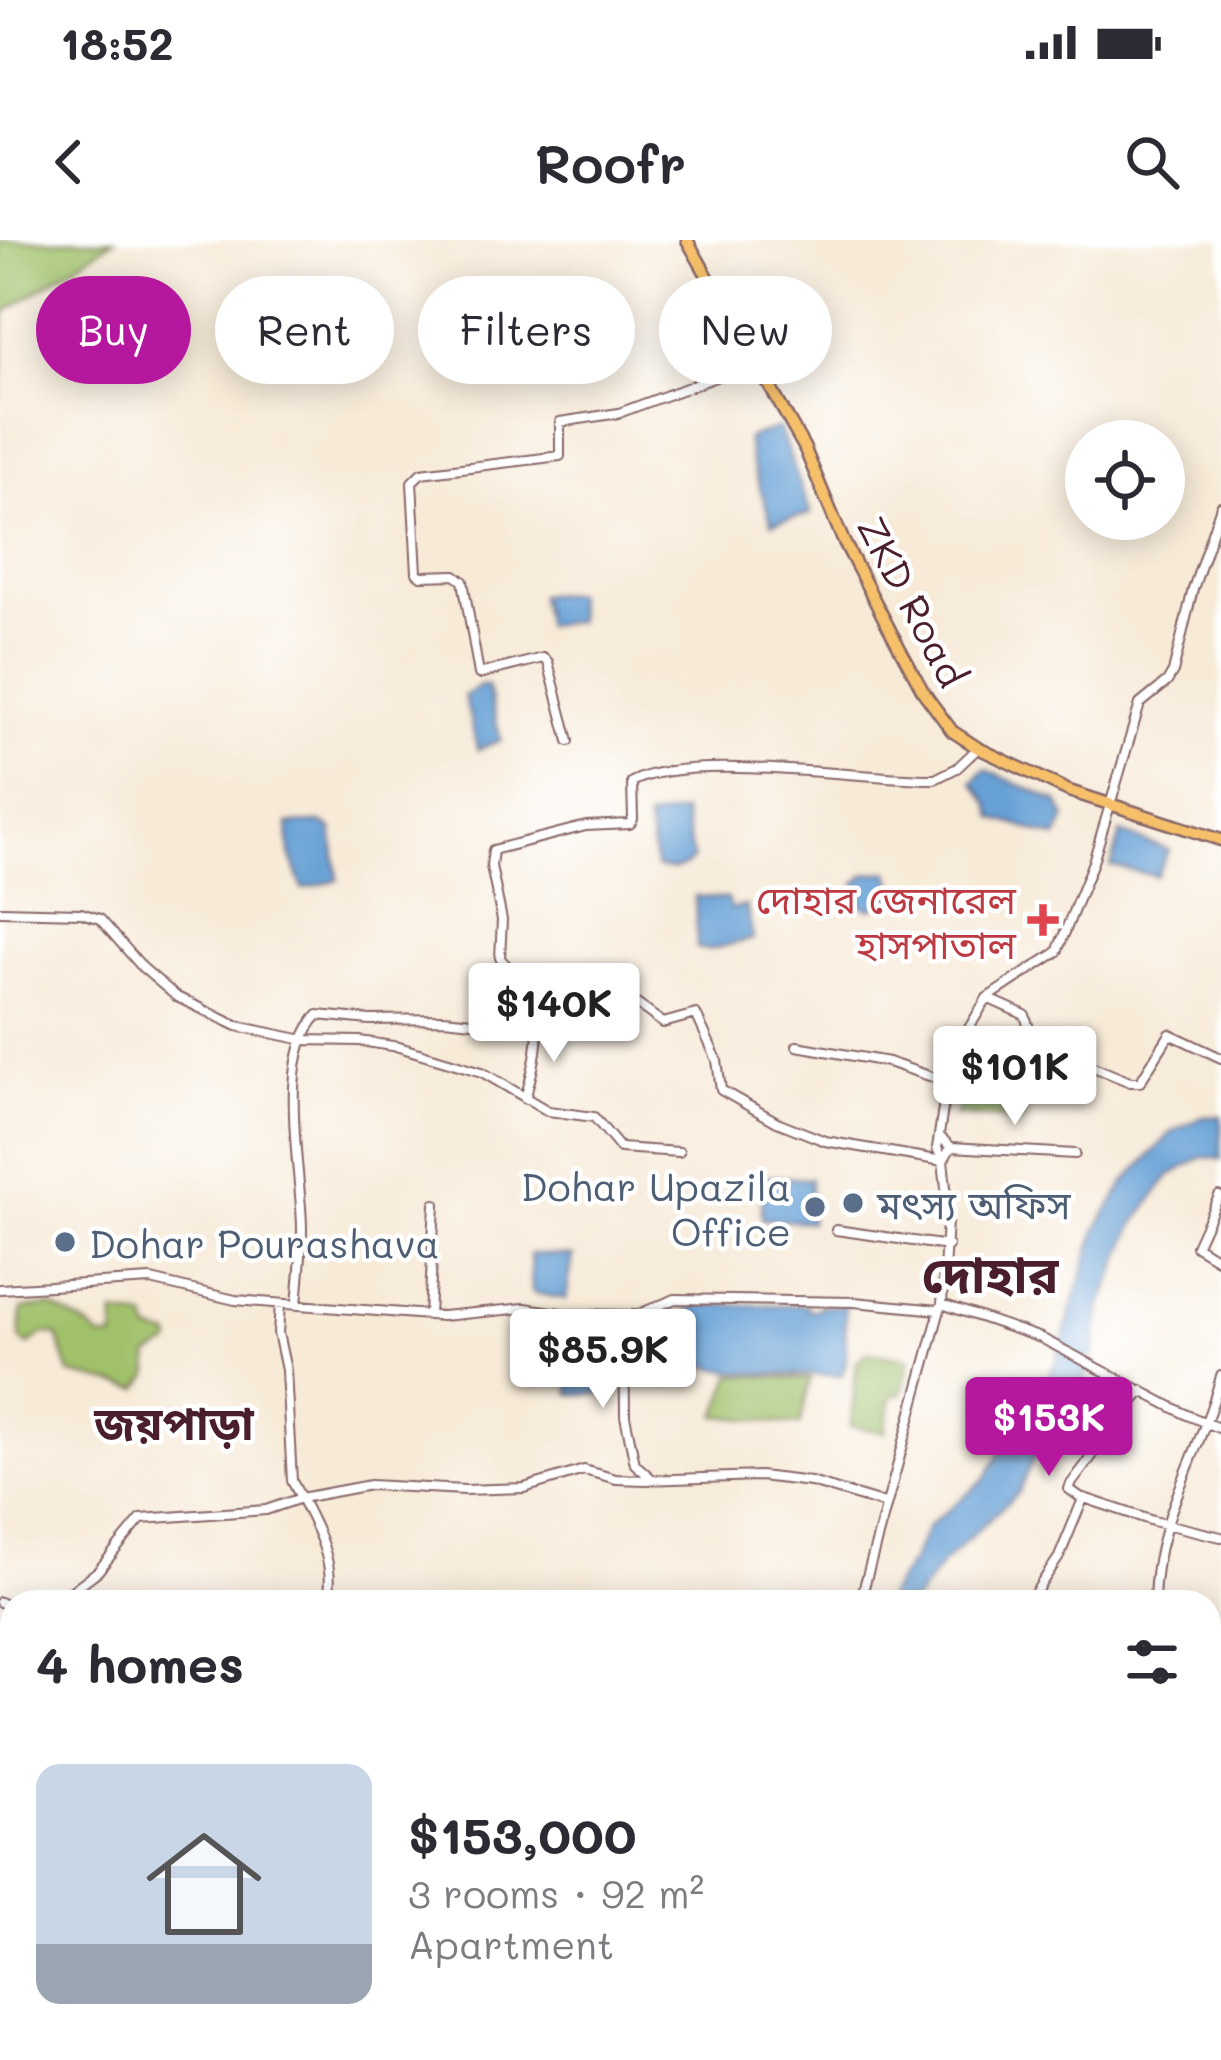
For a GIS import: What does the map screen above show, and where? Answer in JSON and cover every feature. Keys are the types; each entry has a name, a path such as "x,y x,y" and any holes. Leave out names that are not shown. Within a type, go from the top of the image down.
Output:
{"main road":[{"name":"ZKD Road","path":"687,240 707,276"},
{"name":"ZKD Road","path":"768,384 804,447 843,540 914,675 952,731 978,748 1111,806 1221,840"}],"street":[{"path":"569,741 545,659 479,674 464,581 454,575 417,573 412,482 422,473 560,456 560,422 619,413 696,384"},
{"path":"863,1590 940,1307 948,1246 943,1162 938,1153 946,1082 963,1038 987,998 1057,952 1111,806 1140,704 1173,672 1193,589 1221,506"},
{"path":"525,1099 537,1009 524,982 500,958 502,920 490,855 493,850 586,826 630,824 632,782 649,775 712,769 935,778 957,768 978,748"},
{"path":"0,910 81,913 100,920 177,997 237,1026 304,1040 399,1046 471,1067 548,1112 594,1117 615,1144 626,1150 679,1152"},
{"path":"987,998 1025,1015 1033,1042 1136,1083 1168,1035 1221,1058"},
{"path":"297,1306 302,1234 291,1107 304,1040 317,1015 444,1019 498,1028 608,1018 637,1004 663,1024 696,1014 718,1060 723,1094 825,1141 943,1162"},
{"path":"797,1046 888,1062 946,1082"},
{"path":"939,1136 951,1147 1075,1154"},
{"path":"943,1162 951,1147"},
{"path":"1219,1196 1196,1246 1221,1262"},
{"path":"429,1315 435,1204"},
{"path":"836,1231 948,1246"},
{"path":"0,1289 151,1280 235,1300 466,1316 525,1308 567,1314 644,1314 664,1300 675,1299 940,1307 1040,1338 1221,1429"},
{"path":"280,1304 278,1333 286,1370 292,1481 324,1550 330,1590"},
{"path":"624,1315 625,1417 634,1464 653,1480"},
{"path":"1156,1590 1172,1501 1206,1430 1221,1376"},
{"path":"1142,1390 1069,1489 1083,1498 1221,1537"},
{"path":"73,1590 98,1571 142,1519 266,1510 370,1485 524,1488 584,1470 616,1479 760,1476 811,1482 885,1504"},
{"path":"1037,1590 1059,1557 1083,1498"}],"green space":[{"path":"0,240 114,240 60,276 36,276 36,292 5,312 0,396"},
{"path":"976,1044 1038,1062 1023,1121 956,1115"},
{"path":"51,1306 101,1338 114,1338 115,1314 146,1319 149,1331 171,1337 171,1343 149,1356 150,1374 139,1389 70,1374 57,1335 43,1334 28,1345 20,1339 22,1309"},
{"path":"868,1352 910,1359 902,1393 891,1396 885,1432 851,1426 857,1361"},
{"path":"732,1375 810,1379 800,1425 717,1416"}],"water":[{"path":"779,428 811,514 772,523 747,438"},
{"path":"574,593 577,621 545,626 539,595"},
{"path":"487,686 501,740 478,750 464,696"},
{"path":"985,769 1058,802 1066,818 1057,838 994,818 973,782"},
{"path":"683,812 693,859 676,869 656,867 647,819"},
{"path":"321,823 332,829 338,880 303,889 290,854 288,824"},
{"path":"1121,833 1169,850 1156,876 1111,866"},
{"path":"889,872 892,900 870,909 860,905 856,883 867,874"},
{"path":"695,896 727,899 731,909 746,906 753,939 708,950 697,948"},
{"path":"1221,1116 1221,1159 1203,1157 1169,1176 1134,1225 1101,1307 1092,1363 1071,1407 1038,1448 1019,1491 941,1565 923,1590 891,1590 928,1526 984,1480 1055,1365 1097,1228 1126,1181 1172,1132 1203,1117"},
{"path":"761,1176 810,1179 810,1222 762,1219"},
{"path":"530,1254 573,1256 566,1299 532,1293"},
{"path":"697,1305 807,1305 808,1310 820,1305 845,1306 842,1375 716,1369 685,1358 685,1340 693,1339 693,1333 685,1333 686,1312"},
{"path":"529,1317 614,1324 609,1394 570,1394 570,1362 566,1357 534,1352 524,1332"}],"place":[{"name":"দোহার জেনারেল হাসপাতাল","path":"1043,920"},
{"name":"মৎস্য অফিস","path":"853,1203"},
{"name":"Dohar Upazila Office","path":"815,1207"},
{"name":"Dohar Pourashava","path":"65,1242"}],"district":[{"name":"দোহার","path":"990,1272"},
{"name":"জয়পাড়া","path":"174,1422"}]}
